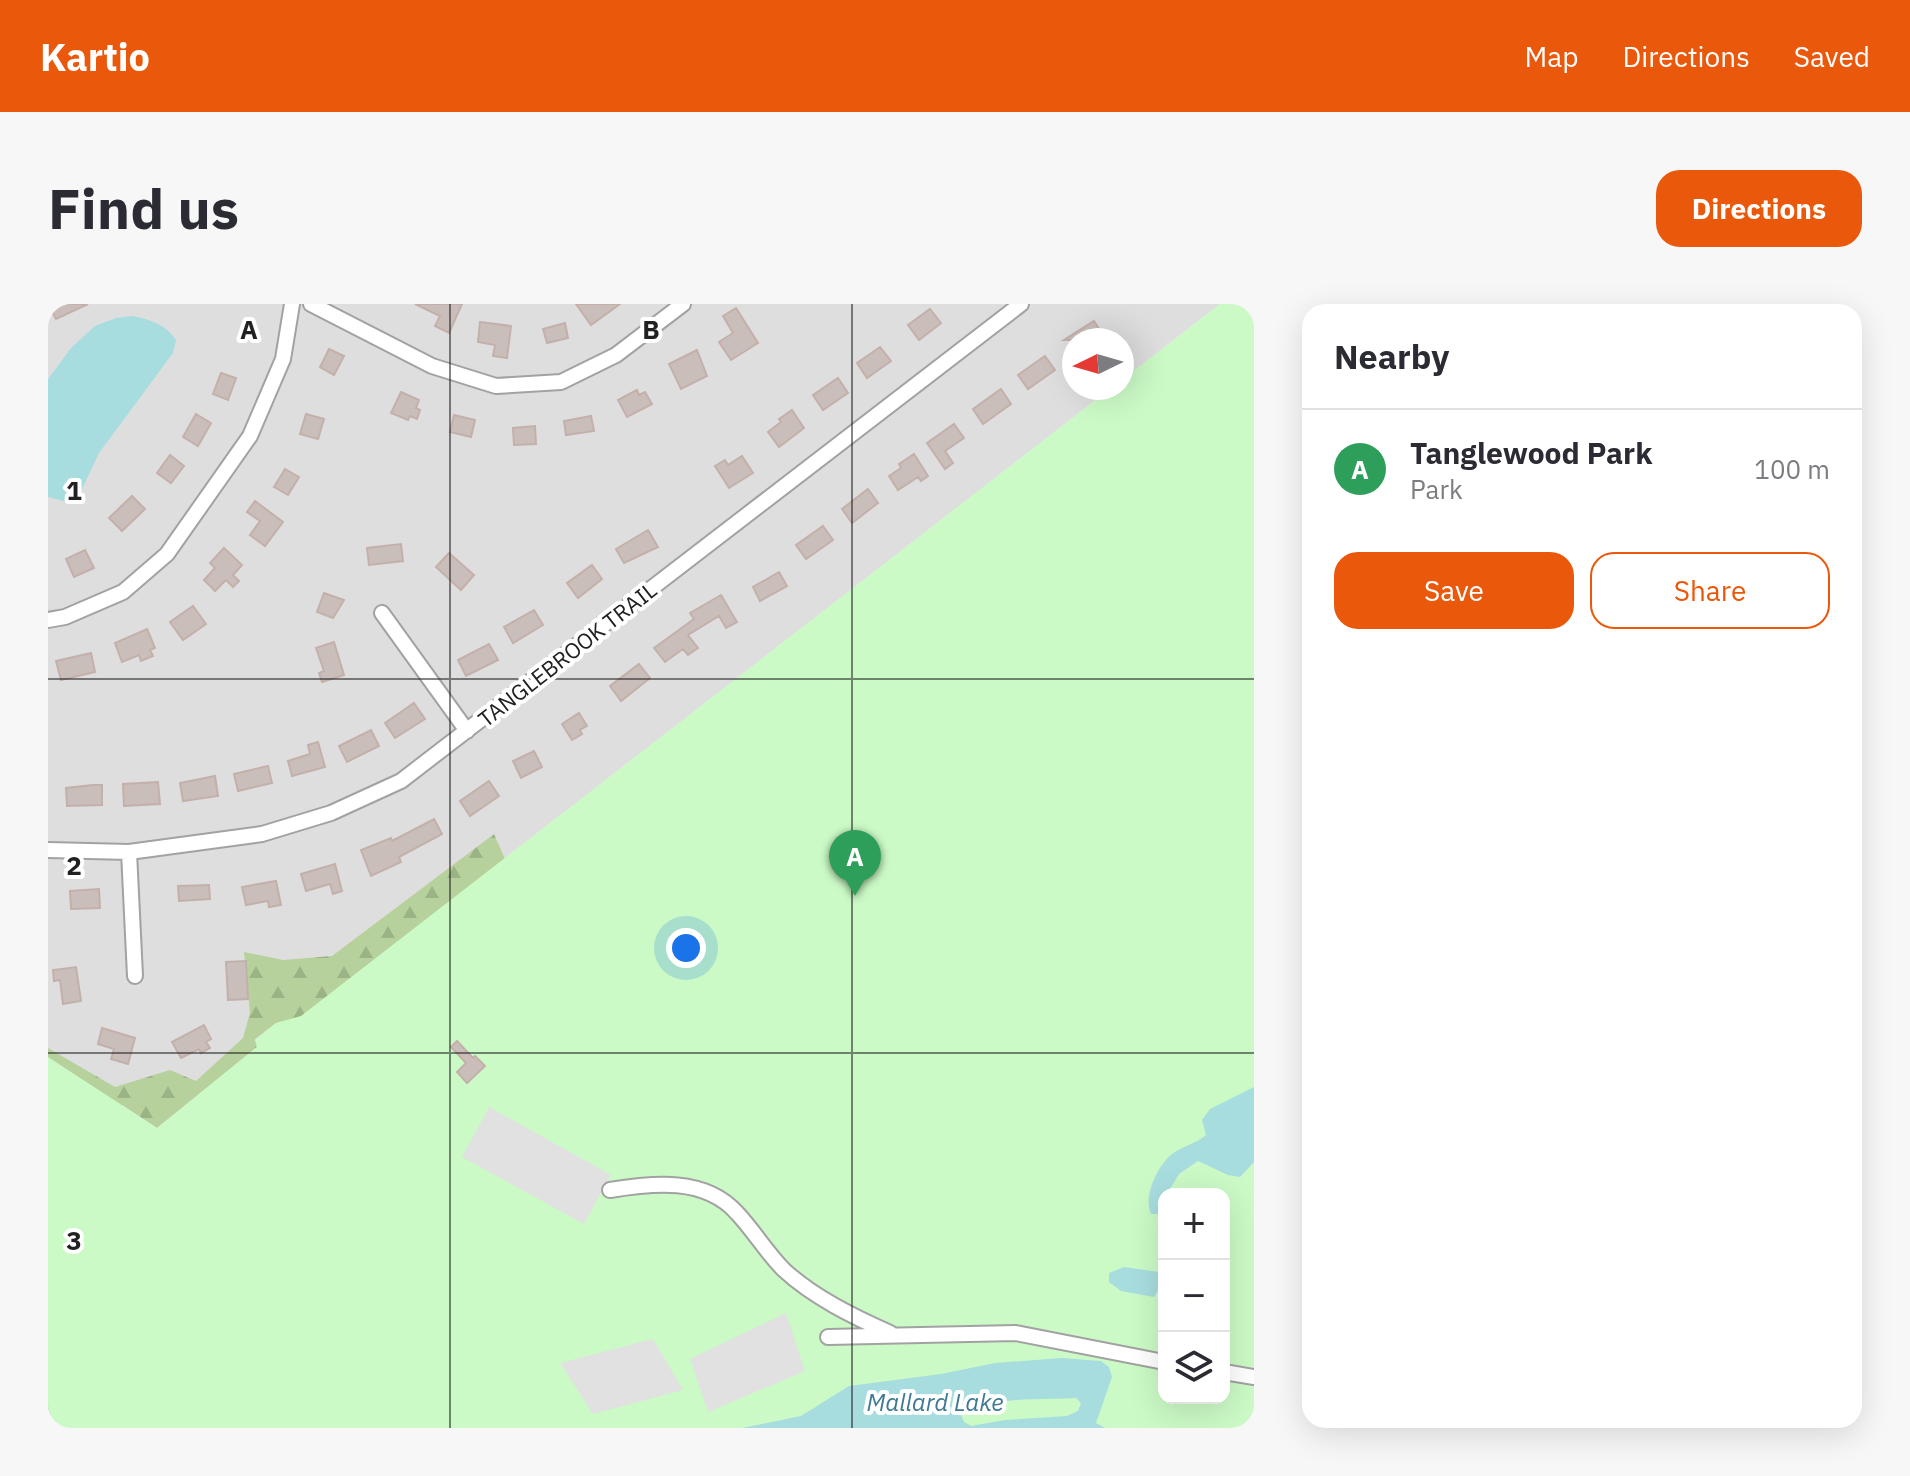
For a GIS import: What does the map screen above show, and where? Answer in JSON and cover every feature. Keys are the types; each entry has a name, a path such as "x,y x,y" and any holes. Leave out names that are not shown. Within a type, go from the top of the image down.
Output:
{"street":[{"path":"48,620 65,617 123,592 167,554 250,436 283,359 292,304"},
{"path":"311,304 432,366 496,386 561,382 616,355 683,304"},
{"name":"TANGLEBROOK TRAIL","path":"48,850 129,852 262,834 331,813 401,781 1021,304"},
{"path":"382,613 467,731"},
{"path":"129,852 135,976"},
{"path":"610,1190 666,1184 694,1187 726,1200 793,1278 828,1301 894,1335"},
{"path":"828,1337 1016,1333 1158,1361"},
{"path":"1230,1373 1254,1377"}],"shaded area":[{"path":"48,304 1220,304 1134,371 1134,328 1062,328 1062,400 1096,400 157,1128 48,1057"},
{"path":"489,1107 611,1175 584,1224 462,1157"},
{"path":"786,1313 805,1371 708,1412 690,1359"},
{"path":"653,1339 683,1390 593,1414 560,1363"}],"green space":[{"path":"1220,304 1254,304 1254,1428 48,1428 48,1057 157,1128 257,1047 255,1040 276,1023 301,1016 1096,400 1134,400 1134,371"},
{"path":"494,834 505,859 301,1017 276,1023 255,1039 257,1047 157,1128 122,1105 48,1428 48,1048 115,1087 170,1070 196,1081 243,1038 250,1013 244,952 283,960 332,956"}],"water":[{"path":"132,316 151,321 167,330 176,340 173,353 99,453 75,504 48,497 48,379 71,348 95,326"},
{"path":"1254,1087 1254,1162 1240,1177 1228,1175 1198,1161 1179,1174 1171,1188 1158,1188 1158,1214 1151,1214 1150,1191 1157,1174 1166,1159 1176,1151 1206,1135 1202,1120 1210,1109"},
{"path":"1124,1267 1158,1272 1158,1291 1154,1297 1121,1291 1109,1282 1109,1273"},
{"name":"Mallard Lake","path":"1062,1358 1101,1361 1109,1367 1112,1377 1096,1423 1105,1428 742,1428 801,1416 849,1386 941,1374 995,1363","holes":["1076,1398 1081,1403 1078,1411 1067,1416 1005,1420 971,1426 964,1422 961,1415 983,1405 1015,1400"]}],"building":[{"path":"48,304 88,304 56,319"},
{"path":"415,304 462,304 449,333 435,326 440,316"},
{"path":"576,304 620,304 591,325"},
{"path":"736,308 758,343 731,360 719,342 733,333 723,316"},
{"path":"930,309 941,323 919,340 908,325"},
{"path":"1094,321 1098,328 1083,328"},
{"path":"480,322 511,326 507,358 493,356 495,345 478,342"},
{"path":"565,323 568,338 547,343 543,329"},
{"path":"880,347 891,361 867,378 857,363"},
{"path":"329,349 344,356 334,375 320,367"},
{"path":"697,350 707,376 681,389 669,364"},
{"path":"1045,356 1055,370 1028,389 1018,375"},
{"path":"221,373 236,378 228,400 213,394"},
{"path":"838,378 848,393 823,410 813,395"},
{"path":"1001,389 1011,404 983,424 973,409"},
{"path":"637,390 639,395 645,392 652,404 627,417 618,400"},
{"path":"401,392 419,400 417,419 410,416 408,420 391,413"},
{"path":"792,410 804,428 779,447 768,432"},
{"path":"196,414 211,423 198,446 183,437"},
{"path":"306,414 324,419 318,439 300,434"},
{"path":"454,415 475,420 471,437 450,432"},
{"path":"591,416 594,431 566,435 564,421"},
{"path":"954,424 964,438 945,451 953,463 945,469 927,443"},
{"path":"535,426 536,444 514,445 513,428"},
{"path":"914,454 928,476 921,481 918,477 898,490 889,476 901,468 899,464"},
{"path":"170,455 184,466 171,483 157,473"},
{"path":"742,456 753,473 729,488 715,466 725,460 728,465"},
{"path":"285,469 299,477 288,495 274,487"},
{"path":"868,489 878,503 852,523 842,509"},
{"path":"132,496 145,509 122,531 109,518"},
{"path":"255,501 283,522 265,546 250,535 260,521 247,512"},
{"path":"823,526 833,540 806,559 796,545"},
{"path":"648,530 658,547 624,563 616,549"},
{"path":"401,544 403,561 369,565 367,548"},
{"path":"224,548 242,565 233,575 239,581 233,587 226,580 215,591 204,580 215,568 210,563"},
{"path":"85,550 94,568 74,577 66,559"},
{"path":"449,553 474,575 461,590 436,567"},
{"path":"592,565 602,579 578,598 567,583"},
{"path":"779,572 787,586 760,601 753,587"},
{"path":"324,593 344,600 333,618 317,612"},
{"path":"721,595 737,622 726,628 719,616 688,635 698,648 688,655 683,649 665,662 654,648 694,619 690,613"},
{"path":"193,606 206,624 183,640 170,622"},
{"path":"534,610 543,625 513,643 504,627"},
{"path":"147,629 155,648 150,650 153,656 141,661 139,655 122,662 115,643"},
{"path":"334,642 344,675 322,682 319,673 324,671 316,648"},
{"path":"489,644 498,660 466,676 458,660"},
{"path":"91,653 95,672 61,680 56,661"},
{"path":"639,664 650,678 621,701 610,686"},
{"path":"414,703 425,719 395,738 385,723"},
{"path":"579,713 587,726 580,730 582,734 572,740 562,724"},
{"path":"371,730 379,746 347,762 339,746"},
{"path":"318,742 325,767 292,776 288,761 310,754 308,745"},
{"path":"534,751 542,767 521,778 513,761"},
{"path":"268,766 272,783 238,791 234,774"},
{"path":"215,776 218,796 183,801 180,783"},
{"path":"489,781 499,796 470,816 460,801"},
{"path":"158,782 160,804 124,806 123,784"},
{"path":"102,785 102,805 67,806 66,788"},
{"path":"434,819 442,834 399,857 401,862 371,876 361,850 391,838 392,841"},
{"path":"335,864 342,891 333,894 330,884 306,891 301,874"},
{"path":"276,881 281,905 269,907 268,901 246,905 242,887"},
{"path":"209,885 210,899 179,901 178,886"},
{"path":"99,889 100,908 71,909 70,891"},
{"path":"246,961 248,999 228,1000 226,962"},
{"path":"76,967 81,1001 63,1004 60,980 54,981 53,970"},
{"path":"204,1025 211,1039 206,1042 210,1048 201,1053 199,1049 181,1058 172,1042"},
{"path":"102,1028 135,1038 128,1064 111,1059 114,1049 98,1044"},
{"path":"457,1041 485,1066 467,1083 457,1072 466,1063 451,1047"}],"place":[{"name":"Tanglewood Park","path":"855,896"}]}
